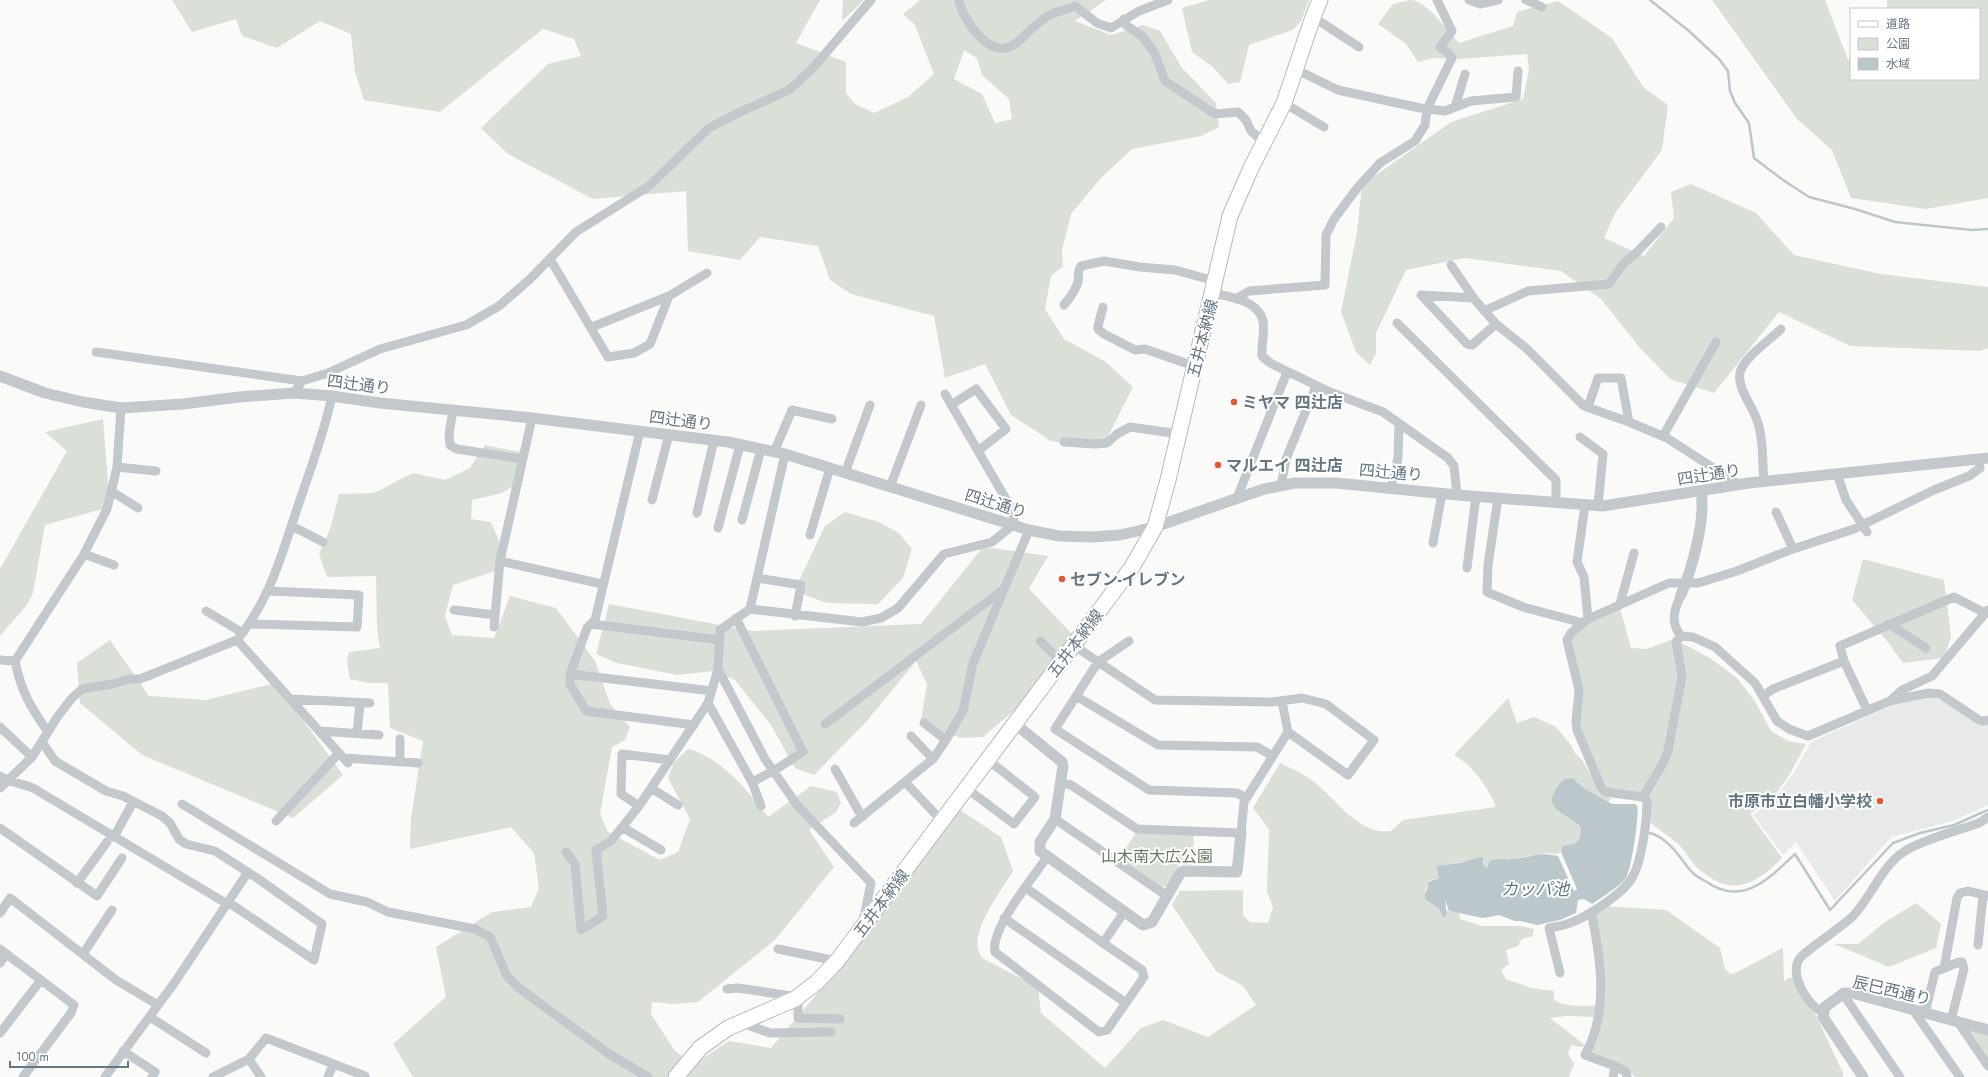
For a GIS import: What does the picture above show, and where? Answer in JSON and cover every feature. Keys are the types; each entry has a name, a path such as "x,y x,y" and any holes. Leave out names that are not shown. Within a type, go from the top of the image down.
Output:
{"main road":[{"name":"五井本納線","path":"676,1077 700,1048 728,1028 798,997 817,982 837,961 1132,567 1155,527 1168,480 1230,216 1264,142 1284,103 1320,0"}],"street":[{"path":"96,352 302,381 328,373 380,348 466,325 499,306 550,259 576,232 649,186 709,128 789,90 812,69 871,0"},
{"path":"958,0 960,7 976,34 995,49 1002,50 1014,45 1032,27 1050,14 1064,12 1076,6 1103,27 1111,28 1124,19 1168,0"},
{"path":"1236,299 1249,292 1326,285 1326,235 1334,219 1358,187 1380,163 1415,140 1425,125 1427,109 1452,58 1440,47 1452,31 1437,0"},
{"path":"1469,0 1480,4 1498,0"},
{"path":"1526,0 1542,7"},
{"path":"1313,17 1359,47"},
{"path":"1124,19 1126,24 1142,36 1154,52 1165,81 1215,114 1238,112 1246,120 1251,131 1264,142"},
{"path":"1295,69 1338,90 1427,109 1444,111 1471,101 1516,97 1518,71"},
{"path":"1455,107 1465,74"},
{"path":"1284,103 1324,127"},
{"path":"1484,310 1528,291 1609,284 1624,263 1661,227"},
{"path":"550,259 592,327 608,357 634,353 650,344 669,296"},
{"path":"1064,305 1073,294 1078,280 1078,271 1081,266 1104,261 1140,267 1175,270 1214,287 1256,309 1262,321 1262,356 1270,363 1316,386 1383,412 1399,425 1410,430 1448,458 1454,466 1457,495"},
{"path":"1451,265 1473,298 1496,324 1526,348 1552,375 1588,407 1663,436 1718,471 1727,475 1738,485"},
{"path":"592,327 669,296 707,274"},
{"path":"1473,298 1422,295 1467,344 1472,345 1496,324"},
{"path":"1104,307 1098,329 1104,334 1135,350 1145,350 1194,366"},
{"path":"1397,323 1556,480 1556,503"},
{"path":"1764,482 1761,431 1755,414 1739,384 1739,373 1744,363 1781,330"},
{"path":"1663,436 1716,342"},
{"path":"1237,498 1287,372"},
{"name":"四辻通り","path":"0,376 45,393 82,402 121,408 183,404 239,397 294,393 532,418 714,440 780,453 1029,530 1059,536 1092,537 1120,535 1155,527 1264,489 1295,483 1336,483 1457,495 1598,506 1629,503 1738,485 1983,458"},
{"path":"1588,407 1598,378 1621,378 1629,422"},
{"path":"294,393 302,381"},
{"path":"1281,486 1286,459 1316,386"},
{"path":"952,405 976,389 1006,429 978,451"},
{"path":"566,852 575,864 581,930 602,916 596,850 611,841 639,806 708,703 718,669 720,630 736,618 750,610 862,622 881,618 898,608 944,554 992,542 1013,525 1014,513 945,394"},
{"path":"0,788 3,778 32,757 72,698 82,689 113,684 128,679 140,679 236,640 243,633 250,624 269,591 325,426 332,396"},
{"path":"845,473 870,405"},
{"path":"890,487 921,405"},
{"path":"48,732 31,708 20,684 15,661 84,554 107,508 117,467 121,408"},
{"path":"453,410 449,434 450,445 457,449 521,459"},
{"path":"750,610 780,453 792,410 832,419"},
{"path":"494,627 500,561 521,459 532,418"},
{"path":"1391,488 1398,458 1399,425"},
{"path":"1064,442 1107,443 1117,434 1130,428 1179,434"},
{"path":"640,431 602,584 595,620 587,628 570,674 570,684 586,711 694,725"},
{"path":"652,500 669,434"},
{"path":"1580,437 1603,454 1598,506"},
{"path":"697,513 714,440"},
{"path":"718,528 740,444"},
{"path":"742,520 761,449"},
{"path":"1560,973 1549,928 1567,924 1591,912 1625,886 1633,876 1648,820 1647,801 1643,797 1606,792 1601,787 1577,730 1576,722 1579,690 1567,640 1571,633 1586,621 1668,583 1698,582 1737,571 1793,549 1864,528 1934,490 1969,476 1980,468 1983,458"},
{"path":"117,467 156,471"},
{"path":"810,535 830,468"},
{"path":"1837,474 1846,500 1864,528"},
{"path":"111,491 138,508"},
{"path":"1681,636 1673,620 1675,608 1686,583 1703,508 1701,491"},
{"path":"1433,543 1442,493"},
{"path":"1467,568 1476,496"},
{"path":"1498,498 1488,564 1487,592 1523,607 1586,621"},
{"path":"1585,505 1577,562 1584,577 1586,621"},
{"path":"1776,512 1793,549"},
{"path":"292,526 323,542"},
{"path":"854,823 933,759 946,740 963,711 972,663 1029,530"},
{"path":"1620,604 1634,553"},
{"path":"84,554 114,565"},
{"path":"500,561 602,584"},
{"path":"757,578 801,585 795,616"},
{"path":"824,724 1004,589"},
{"path":"250,624 357,627 359,596 269,591"},
{"path":"1867,710 1844,661 1840,646 1954,597 1986,612 1932,676 1902,690 1890,701"},
{"path":"454,610 495,615"},
{"path":"206,611 243,633"},
{"path":"736,618 803,752 775,770 752,782"},
{"path":"591,624 720,640"},
{"path":"1889,624 1926,648"},
{"path":"1643,797 1662,765 1668,751 1682,676 1676,642 1681,636"},
{"path":"1681,636 1693,637 1715,647 1755,684 1777,721 1789,730 1808,736 1890,701 1935,693 1979,720 1988,720"},
{"path":"236,640 344,758 418,763"},
{"path":"1040,641 1061,661"},
{"path":"1129,641 1098,662 1055,729 1149,790 1237,793 1246,798"},
{"path":"1073,645 1155,700 1272,702 1302,698 1326,704 1374,740 1348,775 1288,732"},
{"path":"0,660 15,661"},
{"path":"1763,696 1773,689 1844,661"},
{"path":"718,669 765,759 775,770 797,804 870,883 861,930"},
{"path":"570,674 712,691"},
{"path":"1076,696 1158,745 1257,748 1273,756"},
{"path":"290,698 365,703 357,733"},
{"path":"1014,723 1062,762 1063,766 1056,819 1040,842 1040,851 1124,912 1143,925 1148,925 1152,922 1178,874 1184,870 1237,872 1244,802 1288,732 1282,701"},
{"path":"708,703 752,782 761,806"},
{"path":"924,723 946,740"},
{"path":"0,727 32,757"},
{"path":"320,731 379,735"},
{"path":"911,736 933,759"},
{"path":"400,738 400,762"},
{"path":"3,778 23,783 110,839 234,906 314,960 322,924 248,872 215,851 186,844 178,839 170,823 123,796 106,791 55,761 42,742"},
{"path":"639,806 622,794 622,754 670,760"},
{"path":"276,821 344,758"},
{"path":"966,788 1014,824 1035,797 988,760"},
{"path":"835,769 862,817"},
{"path":"905,782 942,821"},
{"path":"1060,783 1071,785 1137,829 1241,832"},
{"path":"651,788 678,805"},
{"path":"77,883 110,839 133,802"},
{"path":"182,804 330,894 367,902 388,912 475,930 490,937 507,976 519,988 609,1054 648,1077"},
{"path":"1863,1077 1826,1021 1823,1012 1814,1006 1796,979 1796,966 1800,957 1831,936 1852,917 1863,905 1890,865 1904,852 1979,823 1988,817"},
{"path":"1056,819 1167,896"},
{"path":"0,828 97,896 122,858"},
{"path":"622,828 661,850"},
{"path":"1026,888 1142,970 1144,977 1107,1030 1099,1032 995,952 994,946 1004,918 1047,857"},
{"path":"105,1077 150,1017 248,872"},
{"path":"1944,968 1960,893 1968,891 1986,896 1978,945"},
{"path":"0,913 10,898 116,980 158,1005"},
{"path":"82,954 112,910"},
{"path":"1103,943 1124,912"},
{"path":"1591,912 1599,953 1601,981 1599,1006 1594,1035 1585,1055 1615,1066 1626,1072 1627,1077"},
{"path":"1004,918 1126,1003"},
{"path":"778,949 837,961"},
{"path":"0,963 3,951 74,1005 71,1013 23,1077"},
{"path":"1925,1013 1935,972 1959,962 1964,966 1955,1021 1988,1066"},
{"path":"0,1033 41,980"},
{"path":"727,989 738,988 798,997 798,1018 840,1019"},
{"path":"1842,994 1900,1077"},
{"name":"辰巳西通り","path":"1823,1012 1825,1007 1842,994 1852,994 1988,1030"},
{"path":"1913,1010 1960,1077"},
{"path":"150,1017 206,1053"},
{"path":"742,1023 770,1033 831,1032"},
{"path":"213,1077 249,1059 266,1038 365,1076 364,1077"},
{"path":"123,1051 155,1072 152,1077"},
{"path":"249,1059 262,1077"},
{"path":"328,1077 333,1064"},
{"path":"1613,1077 1615,1066"}],"shaded area":[{"name":"市原市立白幡小学校","path":"1933,697 1944,702 1978,725 1988,725 1988,805 1953,821 1891,837 1835,901 1796,842 1783,855 1753,815 1776,797 1795,771 1811,742 1891,706"}],"green space":[{"path":"172,0 820,0 796,43 846,62 846,93 855,104 874,113 908,97 934,74 915,25 903,14 920,0 1106,0 1075,21 1111,35 1143,25 1160,31 1182,68 1216,103 1219,127 1201,136 1132,149 1100,179 1071,214 1062,250 1063,266 1051,276 1045,309 1064,339 1106,362 1133,387 1106,440 1084,446 1051,441 1011,415 985,364 945,378 934,316 851,294 830,280 818,246 760,237 740,260 688,251 686,191 593,199 508,154 481,128 548,64 581,56 574,39 543,29 440,112 364,100 355,72 351,34 320,21 277,48 242,36 236,19 192,32","holes":["964,50 977,58 982,75 1009,99 1012,119 995,123 982,94 954,79"]},
{"path":"843,0 864,0 842,21"},
{"path":"1209,0 1309,0 1301,21 1293,30 1249,45 1240,82 1228,84 1213,67 1192,52 1182,8"},
{"path":"1410,0 1416,1 1430,10 1459,43 1513,26 1517,12 1558,1 1612,38 1644,88 1668,105 1662,150 1615,213 1604,238 1644,256 1674,218 1671,192 1691,184 1756,213 1794,255 1881,274 1988,287 1988,348 1980,351 1850,346 1779,312 1714,393 1670,379 1640,348 1601,299 1561,271 1465,258 1406,270 1376,333 1376,353 1370,365 1356,352 1341,312 1357,232 1362,185 1451,122 1523,99 1529,70 1527,54 1459,59 1434,58 1418,62 1406,44 1378,24 1393,4"},
{"path":"1712,0 1825,0 1848,60 1850,59 1850,80 1980,80 1980,8 1887,8 1887,0 1988,0 1988,198 1926,209 1851,198 1832,150 1797,119"},
{"path":"103,419 110,507 45,525 33,593 26,606 0,636 0,569 67,451 45,432"},
{"path":"485,445 525,453 523,480 502,493 472,500 471,519 491,522 499,541 498,570 453,585 445,616 452,635 494,638 510,596 556,608 595,661 610,704 630,727 625,740 612,747 600,814 608,832 660,860 678,852 690,819 668,778 674,762 688,749 700,753 723,767 751,796 768,817 811,786 837,792 841,803 836,812 809,830 834,867 775,940 698,1002 673,1004 652,1002 651,1014 675,1051 694,1064 729,1041 771,1048 866,936 960,810 1001,837 1013,871 993,902 981,926 978,938 978,949 982,958 1038,987 1041,1013 1105,1068 1141,1028 1163,1020 1208,1037 1256,1005 1243,986 1216,971 1172,905 1180,891 1243,890 1243,915 1250,922 1268,923 1273,907 1267,892 1269,829 1253,808 1280,763 1310,779 1357,821 1379,831 1391,831 1403,820 1496,807 1489,792 1474,771 1454,755 1508,698 1517,723 1534,717 1556,727 1582,760 1599,788 1611,799 1608,802 1587,790 1576,781 1570,778 1564,779 1553,794 1557,810 1579,825 1581,829 1579,840 1574,844 1562,846 1561,852 1557,854 1547,853 1513,859 1490,861 1487,868 1483,865 1484,861 1460,862 1436,867 1439,878 1430,880 1425,891 1443,916 1447,911 1459,913 1460,919 1482,926 1520,926 1534,929 1532,937 1523,938 1518,946 1506,950 1509,964 1501,970 1506,979 1532,988 1554,991 1554,999 1563,1004 1574,1006 1596,1006 1595,1017 1567,1016 1550,1018 1586,1046 1579,1047 1571,1045 1568,1054 1574,1064 1569,1077 413,1077 393,1044 446,997 436,947 492,912 531,907 539,888 534,853 511,827 410,849 411,818 423,741 390,728 388,683 369,683 350,679 347,661 349,652 380,648 377,628 376,576 327,577 319,554 330,529 339,494 374,493 413,473 445,480 470,468"},
{"path":"845,512 879,522 899,533 912,549 903,578 878,604 827,603 799,593 797,585 825,526"},
{"path":"983,547 1048,556 1029,589 1072,634 1024,702 983,737 962,738 933,729 921,721 927,684 916,661 867,721 814,775 795,768 771,725 735,680 714,671 677,675 617,663 596,654 609,604 752,631 921,624"},
{"path":"1863,559 1944,580 1951,637 1944,658 1903,663 1887,641 1852,600"},
{"path":"1620,608 1631,648 1647,649 1674,639 1710,658 1737,678 1756,703 1771,731 1788,741 1806,744 1790,774 1774,796 1750,814 1782,858 1757,879 1738,885 1728,885 1718,882 1698,869 1677,843 1650,822 1647,801 1607,791 1577,731 1579,704 1570,637 1584,624"},
{"path":"110,640 149,696 206,700 276,683 343,775 293,818 142,755 80,703 77,663"},
{"name":"山木南大広公園","path":"1136,833 1194,834 1192,865 1179,865 1167,886 1161,888 1119,857"},
{"path":"1916,903 1941,924 1936,948 1889,967 1834,944 1858,944 1885,922"},
{"path":"1604,906 1666,910 1720,948 1725,969 1731,974 1783,948 1784,982 1788,978 1793,977 1813,1009 1843,1073 1843,1077 1635,1077 1626,1067 1589,1053 1602,1005 1595,914"},
{"path":"1970,1029 1988,1034 1988,1061 1968,1032"}],"water":[{"name":"カッパ池","path":"1572,778 1587,790 1612,804 1635,804 1637,806 1638,811 1636,830 1630,865 1626,878 1619,885 1592,904 1584,899 1578,900 1576,913 1560,920 1537,925 1515,921 1499,915 1483,918 1449,911 1445,900 1447,915 1443,917 1438,908 1425,899 1428,882 1439,878 1436,866 1460,863 1480,857 1483,858 1483,865 1487,868 1490,861 1495,860 1519,858 1539,854 1558,856 1574,891 1577,889 1561,852 1562,846 1574,844 1579,840 1581,829 1579,825 1557,810 1552,803 1555,790 1559,784 1564,779"}],"waterway":[{"path":"1650,0 1689,31 1719,59 1728,71 1730,91 1735,103 1749,123 1754,158 1783,180 1809,197 1855,209 1895,222 1972,230 1988,229"},
{"path":"1650,833 1668,843 1690,870 1702,880 1720,889 1732,892 1744,890 1765,880 1795,854 1830,910 1893,843 1920,833 1954,825 1988,810"}],"place":[{"name":"ミヤマ 四辻店","path":"1234,402"},
{"name":"マルエイ 四辻店","path":"1218,465"},
{"name":"セブン-イレブン","path":"1062,579"},
{"name":"市原市立白幡小学校","path":"1880,801"}]}
